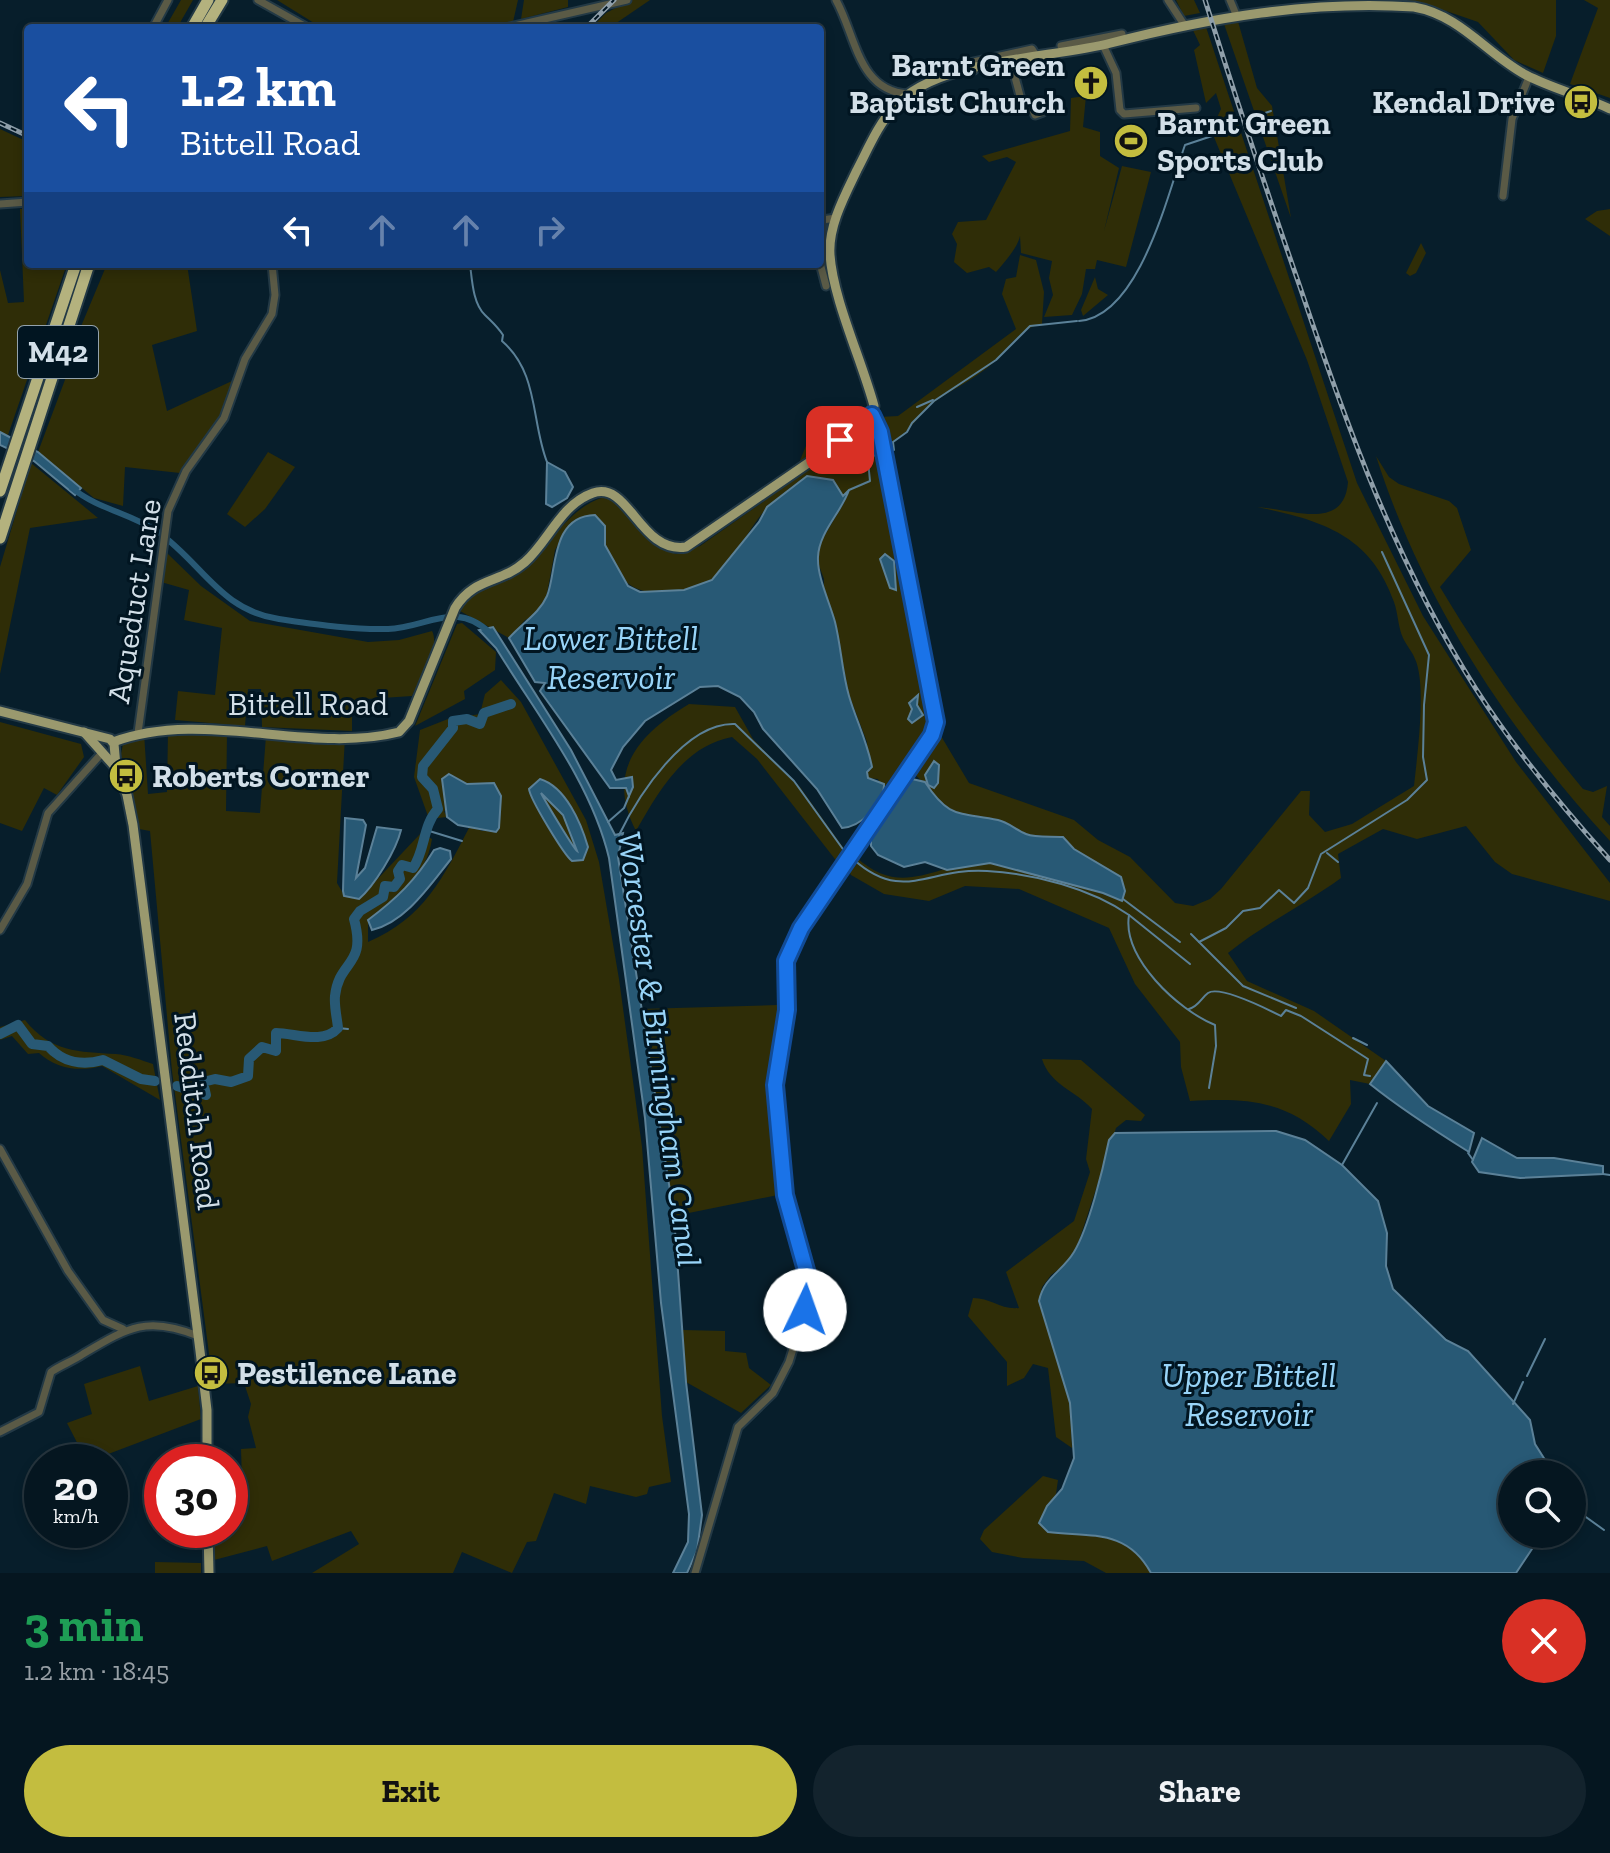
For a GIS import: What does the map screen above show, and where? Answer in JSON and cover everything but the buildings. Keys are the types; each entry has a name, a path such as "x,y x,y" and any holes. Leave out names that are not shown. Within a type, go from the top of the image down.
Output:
{"highway":[{"path":"194,24 208,0"},
{"path":"207,24 222,0"},
{"name":"M42","path":"0,491 75,268"},
{"name":"M42","path":"0,538 88,268"}],"main road":[{"path":"872,415 873,402 831,261 830,244 836,218 868,149 893,107 908,94 929,83 1077,46 1103,45 1125,35 1235,12 1355,1 1414,7 1443,16 1529,77 1610,109"},
{"name":"Bittell Road","path":"106,747 138,733 174,729 329,736 399,732 409,721 455,608 472,587 525,562 552,528 591,494 603,492 615,496 660,544 686,547 865,424 872,415"},
{"path":"0,711 84,732 106,747"},
{"name":"Redditch Road","path":"106,747 127,795 143,890 207,1410 207,1444"},
{"path":"208,1548 209,1573"}],"street":[{"path":"155,24 168,0"},
{"path":"258,0 293,24"},
{"path":"520,24 576,9 608,7 627,0"},
{"path":"836,0 864,68 876,84 888,91 908,94"},
{"path":"1168,0 1183,23"},
{"path":"1230,0 1235,12"},
{"path":"1061,46 1077,46 1125,35"},
{"path":"1103,45 1116,73 1120,110 1124,114 1196,108"},
{"path":"974,70 973,62 1032,49 1037,57"},
{"path":"1011,62 1023,107 1033,110 1035,115 1043,112"},
{"path":"1503,196 1512,119 1529,77"},
{"path":"888,91 893,107"},
{"path":"0,204 24,202"},
{"path":"824,220 836,218"},
{"name":"Aqueduct Lane","path":"138,733 168,511 186,471 224,418 245,359 268,322 275,295 272,268"},
{"path":"821,268 826,286"},
{"path":"695,1573 738,1427 773,1393 789,1362 805,1310 809,1281 785,1195 775,1112 775,1085 787,1010 786,961 801,928 935,727 880,432 872,415"},
{"path":"0,930 27,884 48,813 106,747"},
{"path":"0,1149 68,1271 103,1320 125,1329"},
{"path":"101,1342 103,1320"},
{"path":"0,1432 39,1412 51,1372 125,1329 166,1325 198,1336"}],"shaded area":[{"path":"181,0 193,0 179,24 167,24"},
{"path":"277,0 518,0 513,22 506,24 316,24"},
{"path":"524,0 568,0 568,7 521,19"},
{"path":"631,0 650,0 615,24 595,24 606,13"},
{"path":"1176,0 1194,0 1200,13 1184,16"},
{"path":"1400,0 1556,0 1556,36 1543,73 1514,60 1478,22 1420,2"},
{"path":"1584,0 1610,0 1610,98 1570,84 1598,8"},
{"path":"1237,18 1257,88 1272,106 1291,218 1223,21"},
{"path":"1204,21 1357,483 1423,616 1516,762 1610,883 1610,901 1512,874 1495,862 1466,826 1417,839 1383,829 1338,854 1341,878 1228,953 1247,981 1314,1011 1386,1061 1370,1084 1350,1080 1351,1104 1329,1141 1297,1117 1265,1104 1230,1100 1190,1101 1181,1067 1180,1042 1135,984 1109,928 1019,889 965,886 929,901 884,894 851,875 848,869 856,857 874,870 906,878 972,863 991,863 1039,873 1122,901 1121,877 1074,849 1063,837 1028,835 1000,820 970,818 948,810 912,771 932,740 941,736 969,783 1074,820 1098,840 1130,857 1175,903 1193,906 1210,899 1221,889 1301,791 1310,791 1309,815 1325,832 1352,824 1414,786 1420,721 1419,670 1401,634 1394,602 1384,579 1372,561 1341,534 1302,518 1257,507 1314,514 1327,512 1337,507 1344,498 1348,482 1307,360 1211,130 1221,109 1216,93 1206,103 1194,50 1200,45 1191,26"},
{"path":"1086,96 1083,127 1100,132 1100,156 1119,168 1104,231 1122,166 1151,172 1126,267 1097,260 1095,269 1086,269 1082,294 1072,315 1044,317 1053,295 1049,278 1052,261 1021,253 1020,236 1014,250 996,272 989,267 967,273 954,262 957,244 952,234 958,222 986,220 1016,162 1007,157 989,162 982,156 1070,131 1071,98"},
{"path":"0,129 24,140 24,196 0,197"},
{"path":"24,208 24,268 66,268 8,435 0,432 0,270 8,303 24,302 20,209"},
{"path":"1610,209 1610,236 1585,219 1597,211"},
{"path":"1421,243 1426,253 1416,273 1410,276 1406,273"},
{"path":"1020,255 1036,260 1044,292 1042,324 1021,334 988,367 931,405 893,442 894,450 887,451 879,417 898,416 1016,329 1002,294 1006,279 1016,277"},
{"path":"105,268 188,268 197,331 152,345 167,411 232,381 225,409 180,473 125,467 123,506 94,498 38,452 75,353 72,348"},
{"path":"1095,277 1098,289 1108,295 1083,316 1081,310"},
{"path":"818,416 831,442 799,463"},
{"path":"867,429 874,429 877,441 930,729 900,775 884,791 878,779 868,778 867,742 849,695 834,618 824,596 824,579 817,560 820,543 844,503 844,496 817,478 803,478 774,501 722,570 704,585 691,590 664,594 638,589 627,583 613,565 606,534 566,531 555,550 546,599 534,616 525,620 509,638 460,611 477,592 527,564 567,521 590,503 604,497 613,500 650,541 676,554 700,546"},
{"path":"268,452 295,467 265,509 245,527 227,514"},
{"path":"1376,456 1389,477 1399,484 1449,501 1457,508 1471,550 1440,587 1508,691 1583,789 1593,792 1607,786 1602,817 1610,826 1610,841 1537,755 1472,661 1417,561"},
{"path":"31,463 98,518 30,528 0,674 0,567"},
{"path":"167,553 201,586 250,621 368,642 399,640 432,631 434,646 412,696 352,700 352,731 262,727 261,689 248,689 245,726 175,720 178,691 215,695 222,628 184,620 189,590 161,582"},
{"path":"462,623 496,652 495,670 464,691 465,699 415,726 457,624"},
{"path":"501,680 521,702 586,820 599,862 642,1147 662,1416 671,1482 649,1487 647,1494 636,1497 590,1486 586,1504 554,1493 536,1541 527,1542 512,1573 462,1552 453,1573 312,1573 359,1544 351,1531 272,1561 267,1546 214,1560 214,1548 248,1548 248,1449 256,1448 248,1417 251,1404 244,1383 213,1384 172,1071 150,831 139,829 121,754 123,744 144,733 148,794 167,792 168,731 227,733 226,811 260,813 266,736 345,737 337,883 344,895 371,886 421,833 432,839 417,876 400,895 368,920 368,942 404,921 418,908 441,879 470,826 482,831 499,828 501,796 444,811 447,817 429,819 414,777 420,730 448,719 480,714 485,694"},
{"path":"689,704 735,707 753,739 800,787 845,850 838,863 757,759 732,737 715,742 686,760 663,786 636,831 627,810 624,790 632,756 655,728"},
{"path":"0,722 81,744 84,757 57,795 44,788 22,831 0,823"},
{"path":"777,1005 782,1011 771,1099 778,1195 674,1216 640,1009"},
{"path":"25,1020 45,1039 66,1048 121,1055 153,1064 160,1100 102,1066 68,1068 53,1063 39,1053 28,1054 12,1036 0,1040 0,1027"},
{"path":"1042,1059 1081,1060 1145,1115 1141,1121 1126,1120 1116,1128 1076,1250 1042,1287 1039,1301 1070,1403 1072,1448 1056,1437 1048,1368 1033,1364 1024,1378 1007,1386 1007,1362 968,1316 973,1298 1019,1308 1006,1272 1074,1221 1090,1172 1086,1159 1092,1109 1051,1075"},
{"path":"683,1330 725,1331 725,1351 746,1353 749,1368 771,1385 741,1413 686,1382"},
{"path":"140,1366 149,1401 198,1386 201,1419 128,1447 128,1444 78,1444 67,1423 92,1414 84,1384"},
{"path":"1043,1476 1058,1480 1056,1494 1047,1506 1074,1535 1098,1536 1119,1542 1137,1554 1151,1573 1106,1573 1084,1561 1023,1558 992,1552 980,1539 984,1530"},
{"path":"155,1562 201,1563 201,1573 155,1573"}],"water":[{"path":"0,432 38,452 81,488 75,495 34,461 0,445"},
{"path":"547,462 565,472 573,487 567,498 552,507 546,504"},
{"name":"Lower Bittell Reservoir","path":"807,476 833,480 843,496 849,490 822,539 818,565 835,622 849,696 870,757 872,767 867,772 868,778 884,784 876,806 856,824 842,828 817,789 763,729 754,712 740,697 718,686 700,687 645,721 623,747 611,770 616,780 632,777 633,787 629,796 626,788 610,788 540,691 545,683 535,682 509,638 544,602 563,535 580,518 595,515 605,526 605,545 628,586 640,592 684,590 712,580 759,522 767,507"},
{"path":"885,554 894,561 896,590 890,588 880,559"},
{"path":"493,627 571,750 615,835 623,833 618,857 674,1216 686,1382 702,1515 697,1551 687,1573 673,1573 688,1542 689,1514 661,1303 645,1118 609,858 601,830 576,776 496,648 479,630"},
{"path":"918,695 917,705 923,715 912,723 908,719 912,709 909,703"},
{"path":"934,761 939,765 938,783 934,788 928,785 925,775"},
{"path":"449,774 467,784 494,783 501,796 499,828 496,832 458,825 447,817 442,779"},
{"path":"540,779 565,798 577,817 588,847 583,860 572,861 568,857 541,815 529,789","holes":["541,793 563,815 577,851"]},
{"path":"912,779 925,782 941,802 956,812 1002,821 1030,835 1063,837 1074,849 1121,877 1125,891 1122,901 1103,893 990,863 947,870 925,862 904,867 878,855 871,846 871,836"},
{"path":"345,818 363,820 366,825 356,878 365,868 377,827 401,830 384,868 359,899 344,896 343,891"},
{"path":"434,850 450,851 451,859 426,891 396,919 372,930 368,920 405,888"},
{"path":"1386,1061 1428,1106 1474,1133 1469,1152 1370,1084"},
{"name":"Upper Bittell Reservoir","path":"1276,1131 1305,1140 1342,1165 1378,1201 1387,1233 1386,1266 1393,1289 1446,1340 1468,1351 1530,1420 1535,1444 1545,1460 1498,1460 1498,1548 1533,1548 1516,1573 1151,1573 1131,1549 1119,1542 1094,1536 1048,1532 1039,1523 1047,1506 1062,1489 1074,1458 1070,1403 1039,1301 1049,1280 1069,1259 1080,1241 1095,1198 1109,1140 1115,1133"},
{"path":"1482,1138 1517,1158 1554,1158 1603,1166 1603,1174 1520,1178 1479,1172 1472,1162"}],"waterway":[{"path":"1262,114 1271,111"},
{"path":"1079,321 1100,314 1119,298 1135,276 1148,249 1185,145 1215,135"},
{"path":"471,268 478,305 503,335 502,341 514,354 528,383 547,462"},
{"path":"888,451 894,450 893,442 907,432 934,401 996,360 1030,326 1077,321"},
{"path":"917,407 933,400"},
{"path":"849,490 870,481 868,461 878,452"},
{"name":"Worcester & Birmingham Canal","path":"72,488 158,532 227,596 259,614 319,625 374,629 402,627 441,618 465,618 491,634"},
{"path":"1199,942 1226,928 1243,911 1260,908 1279,890 1294,903 1308,888 1321,854 1407,800 1427,780 1423,757 1429,655 1382,552"},
{"path":"177,1086 206,1095 203,1082 215,1079 231,1082 248,1076 249,1059 262,1047 276,1051 276,1033 317,1037 338,1028 335,996 341,975 355,955 357,935 354,919 360,911 383,897 385,886 394,887 400,879 398,871 402,865 413,868 429,823 438,809 433,789 422,777 423,766 453,728 453,721 467,719 480,724 484,713 511,704"},
{"path":"619,835 651,782 681,748 698,735 716,727 735,724 794,781 845,852"},
{"path":"608,822 624,808 629,796"},
{"path":"426,830 462,841"},
{"path":"1327,853 1338,862"},
{"path":"853,859 871,872 902,882 967,871 987,871 1043,879 1114,905 1129,915 1129,931 1143,965 1185,1008 1215,1025 1216,1046 1209,1088"},
{"path":"1123,899 1180,942"},
{"path":"1129,915 1190,964"},
{"path":"1191,934 1243,986 1296,1008"},
{"path":"1189,1009 1214,991 1244,999 1281,1016 1286,1010 1301,1016 1368,1059 1364,1075 1370,1076"},
{"path":"0,1034 18,1025 32,1044 48,1046 66,1059 88,1063 103,1060 141,1079 155,1081"},
{"path":"338,1028 348,1029"},
{"path":"1353,1038 1367,1045"},
{"path":"1342,1165 1377,1103"},
{"path":"1468,1153 1473,1160"},
{"path":"1603,1174 1610,1175"},
{"path":"1527,1376 1545,1339"},
{"path":"1513,1404 1523,1382"},
{"path":"1586,1517 1604,1530"}],"railway":[{"path":"590,24 614,0"},
{"path":"1205,0 1336,391 1376,493 1421,593 1491,712 1540,778 1610,860"},
{"path":"0,123 24,134"}],"place":[{"name":"Barnt Green Baptist Church","path":"1091,83"},
{"name":"Kendal Drive","path":"1581,102"},
{"name":"Barnt Green Sports Club","path":"1131,141"},
{"name":"Roberts Corner","path":"126,776"},
{"name":"Pestilence Lane","path":"211,1373"}],"route":[{"path":"805,1310 809,1281 785,1195 775,1112 775,1085 787,1010 786,961 801,928 932,735 936,722 876,421 872,415 865,424 840,440"}]}
